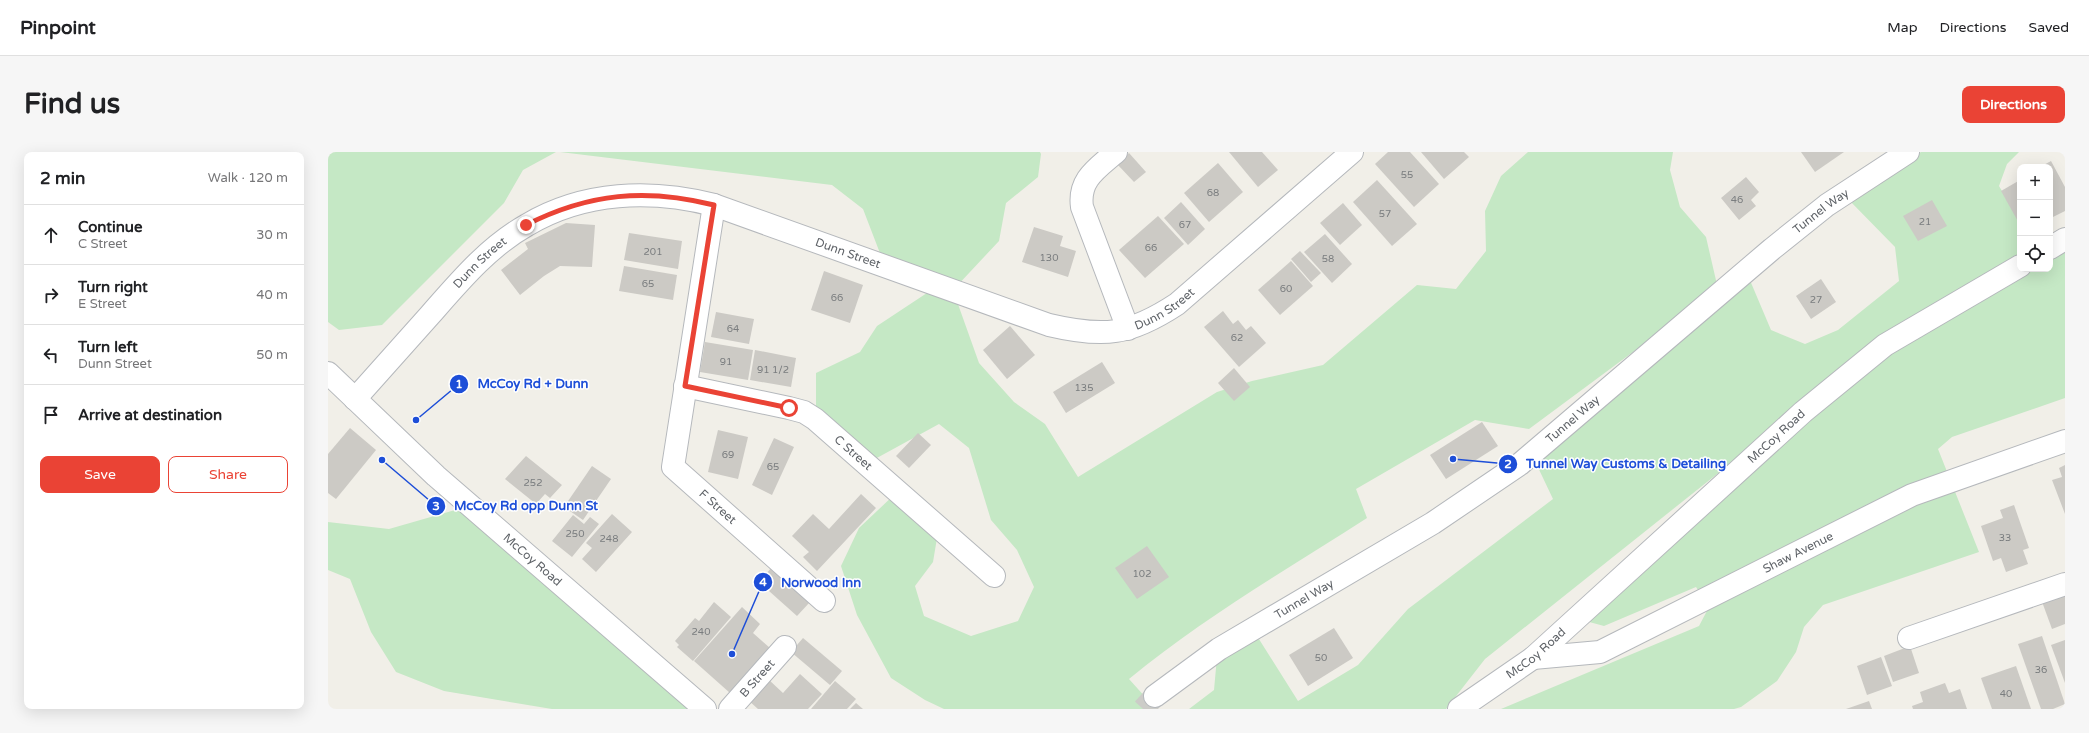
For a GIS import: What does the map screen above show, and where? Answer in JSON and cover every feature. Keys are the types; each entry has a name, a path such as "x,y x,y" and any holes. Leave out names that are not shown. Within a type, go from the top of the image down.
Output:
{"street":[{"path":"1116,152 1086,180 1080,197 1082,207 1128,329"},
{"name":"Dunn Street","path":"355,399 459,281 484,257 526,225 552,212 580,202 608,196 638,194 670,196 714,205 1049,325 1075,331 1102,333 1128,329 1153,320 1177,304 1352,152"},
{"name":"Tunnel Way","path":"1156,696 1219,649 1433,523 1520,464 1772,249 1827,205 1908,152"},
{"path":"685,386 714,205"},
{"path":"2053,246 2065,239"},
{"name":"McCoy Road","path":"1459,709 1533,658 1803,412 1885,345 2017,268"},
{"name":"McCoy Road","path":"328,373 436,476 705,709"},
{"name":"C Street","path":"685,386 804,412 815,419 994,576"},
{"name":"F Street","path":"685,386 672,467 824,601"},
{"name":"Shaw Avenue","path":"1533,658 1600,652 1912,495 2065,441"},
{"path":"1908,638 2065,584"},
{"name":"B Street","path":"730,709 784,647"}],"green space":[{"path":"328,152 556,152 523,170 504,203 382,325 339,330 328,322"},
{"path":"560,152 1040,152 1041,154 1038,177 1006,203 999,241 955,288 883,261 863,209 832,185"},
{"path":"1528,152 1673,152 1670,170 1680,207 1706,237 1718,289 1529,429 1475,420 1356,489 1367,518 1215,615 1186,635 1129,679 1156,709 944,709 925,700 891,678 857,615 841,566 859,528 895,494 938,532 933,562 915,586 924,616 971,636 1018,621 1034,587 1017,550 991,520 969,448 939,424 875,459 816,410 816,373 860,352 877,326 936,287 954,293 979,363 1014,402 1045,424 1078,477 1217,392 1252,381 1323,365 1417,285 1456,289 1486,251 1485,211 1501,176"},
{"path":"1921,152 2019,152 2007,164 1999,186 2017,216 2017,263 1766,435 1485,659 1446,709 1189,709 1214,690 1217,657 1257,636 1298,701 1358,665 1408,609 1553,499 1534,459 1749,278 1771,330 1805,344 1838,330 1899,281 1895,247 1849,200"},
{"path":"2065,238 2065,398 1952,437 1938,449 1979,552 1823,605 1804,627 1796,652 1777,681 1741,707 1734,709 1501,709 1699,626 1709,607 1696,587 1604,626 1582,620 1882,346 2017,271 2017,272 2053,272 2053,245"},
{"path":"469,506 702,709 552,709 444,691 396,672 371,632 350,579 328,570 328,522 389,529"}],"building":[{"path":"1229,152 1262,152 1278,170 1258,187"},
{"path":"1388,152 1410,152 1439,184 1414,207 1375,164"},
{"path":"1421,152 1464,152 1469,157 1444,179"},
{"path":"1801,152 1844,152 1815,172"},
{"path":"1129,153 1146,172 1134,182 1117,164"},
{"path":"2051,161 2053,164 2046,164"},
{"path":"1218,163 1243,192 1209,222 1184,193"},
{"path":"2053,165 2065,187 2065,211 2053,217"},
{"path":"1746,177 1759,192 1751,200 1756,206 1739,220 1721,198"},
{"path":"1377,180 1417,224 1392,246 1353,202"},
{"path":"2017,182 2017,220 2001,191"},
{"path":"1932,200 1947,226 1918,241 1903,216"},
{"path":"1181,202 1205,229 1188,245 1164,218"},
{"path":"1343,203 1362,225 1340,245 1320,223"},
{"path":"1158,216 1184,244 1145,278 1119,250"},
{"path":"566,223 595,225 592,267 560,266 544,276 520,295 501,270 528,249 525,243"},
{"path":"1034,227 1063,236 1060,246 1076,251 1068,277 1022,262"},
{"path":"629,233 682,241 678,269 624,260"},
{"path":"1325,234 1352,264 1332,283 1304,252"},
{"path":"1300,251 1321,273 1311,282 1291,259"},
{"path":"1291,261 1313,286 1280,315 1258,290"},
{"path":"624,266 677,275 673,300 619,291"},
{"path":"824,271 863,285 850,323 811,310"},
{"path":"1821,279 1836,302 1811,319 1796,296"},
{"path":"1223,311 1233,324 1238,320 1246,330 1251,326 1266,343 1239,367 1204,327"},
{"path":"716,312 754,319 749,344 711,337"},
{"path":"1010,326 1035,355 1007,379 983,350"},
{"path":"705,342 753,350 748,380 700,372"},
{"path":"755,350 796,358 791,387 750,380"},
{"path":"1102,362 1115,383 1066,413 1053,392"},
{"path":"1234,368 1250,387 1234,401 1218,383"},
{"path":"1482,422 1498,446 1446,479 1430,455"},
{"path":"350,428 376,450 336,499 328,493 328,454"},
{"path":"718,430 748,437 738,479 708,472"},
{"path":"918,433 931,445 909,468 896,456"},
{"path":"774,438 794,447 772,495 752,485"},
{"path":"526,456 562,485 550,498 545,494 536,504 505,479"},
{"path":"2065,465 2065,514 2052,480 2062,477 2059,468"},
{"path":"592,466 611,479 583,520 564,507"},
{"path":"861,494 876,508 817,571 803,557 809,552 792,536 813,514 829,529"},
{"path":"2014,505 2029,548 2023,550 2028,564 2006,572 2001,558 1993,561 1981,526 2003,518 2000,510"},
{"path":"612,514 632,532 596,572 582,559 592,548 586,543"},
{"path":"573,515 584,524 590,517 599,524 572,557 552,541"},
{"path":"1147,546 1169,577 1137,599 1115,568"},
{"path":"772,567 810,602 797,616 759,582"},
{"path":"2065,591 2065,624 2052,629 2041,599"},
{"path":"714,602 731,617 693,661 677,647 679,645 675,641 695,618 699,621"},
{"path":"742,607 760,624 753,633 770,648 730,693 694,661"},
{"path":"1334,628 1353,658 1308,686 1289,655"},
{"path":"2042,636 2065,704 2053,709 2041,709 2018,644"},
{"path":"803,638 842,671 830,685 791,652"},
{"path":"2065,640 2065,683 2051,645"},
{"path":"1910,646 1919,673 1893,682 1884,656"},
{"path":"1881,657 1892,686 1867,695 1857,666"},
{"path":"2016,666 2031,709 1992,709 1981,678"},
{"path":"800,674 822,694 808,709 758,709 748,700 768,679 783,693"},
{"path":"835,681 856,699 847,709 811,709"},
{"path":"1945,683 1949,693 1960,689 1967,709 1913,709 1912,706 1923,702 1920,692"},
{"path":"1869,701 1872,709 1846,709"},
{"path":"856,703 863,709 850,709"}],"tunnel":[{"path":"1143,709 1155,696"}],"place":[{"name":"McCoy Rd + Dunn","path":"416,420"},
{"name":"Tunnel Way Customs & Detailing","path":"1453,459"},
{"name":"McCoy Rd opp Dunn St","path":"382,460"},
{"name":"Norwood Inn","path":"732,654"}],"route":[{"path":"526,225 552,212 580,202 608,196 638,194 670,196 692,199 714,205 685,386 789,408"}]}
